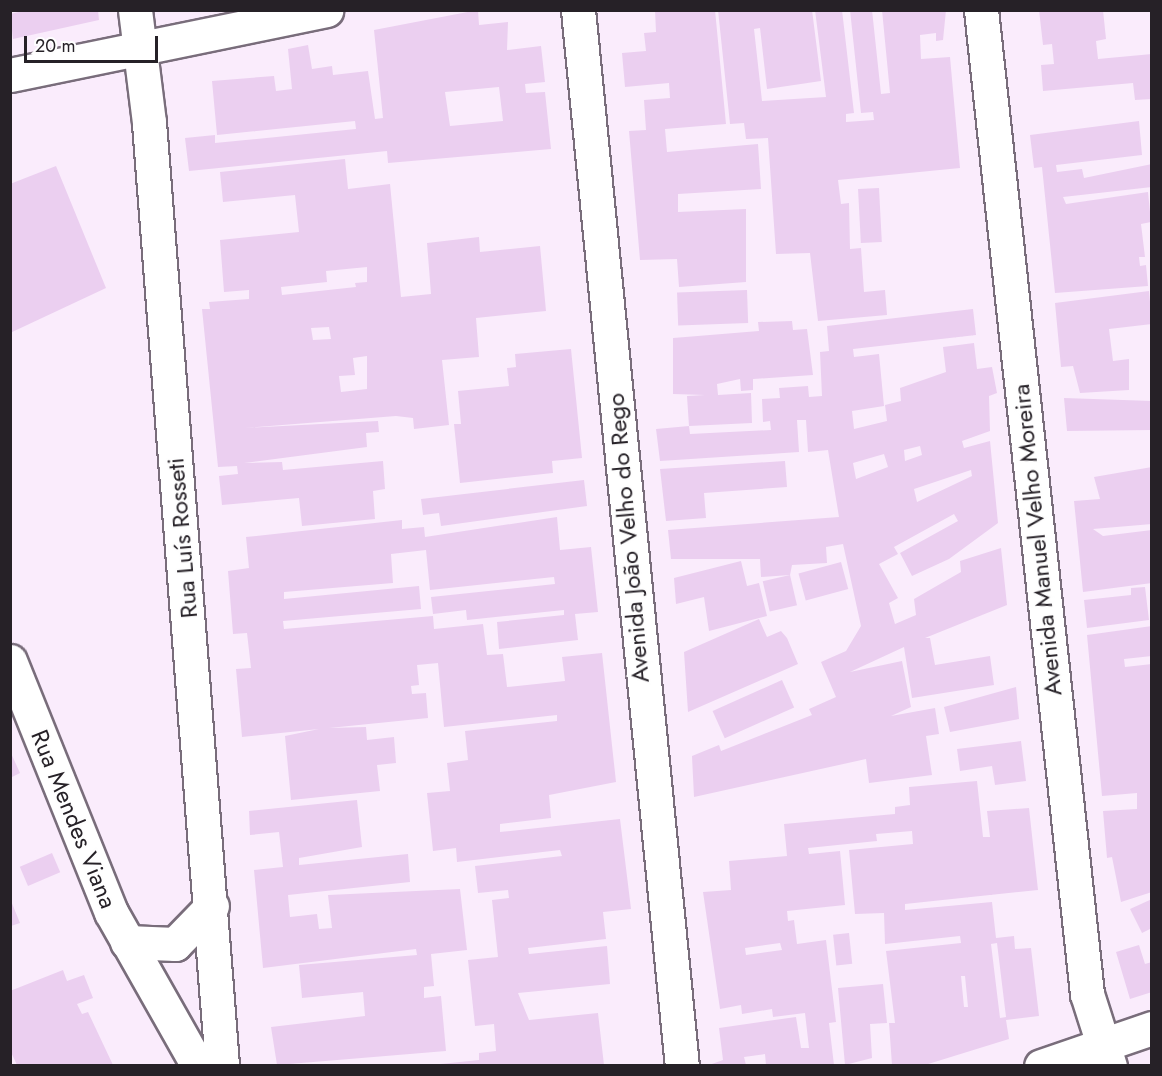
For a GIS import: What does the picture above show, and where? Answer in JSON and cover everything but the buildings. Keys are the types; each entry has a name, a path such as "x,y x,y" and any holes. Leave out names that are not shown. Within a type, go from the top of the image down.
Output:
{"street":[{"name":"Rua Luís Rosseti","path":"135,10 212,906 222,1065"},
{"path":"10,75 326,10"},
{"name":"Avenida João Velho do Rego","path":"578,10 682,1065"},
{"name":"Avenida Manuel Velho Moreira","path":"981,10 1087,994 1106,1055"},
{"name":"Rua Mendes Viana","path":"10,661 127,942 198,1065"},
{"path":"127,942 175,944 212,906"},
{"path":"1041,1065 1106,1055 1152,1028"}]}
